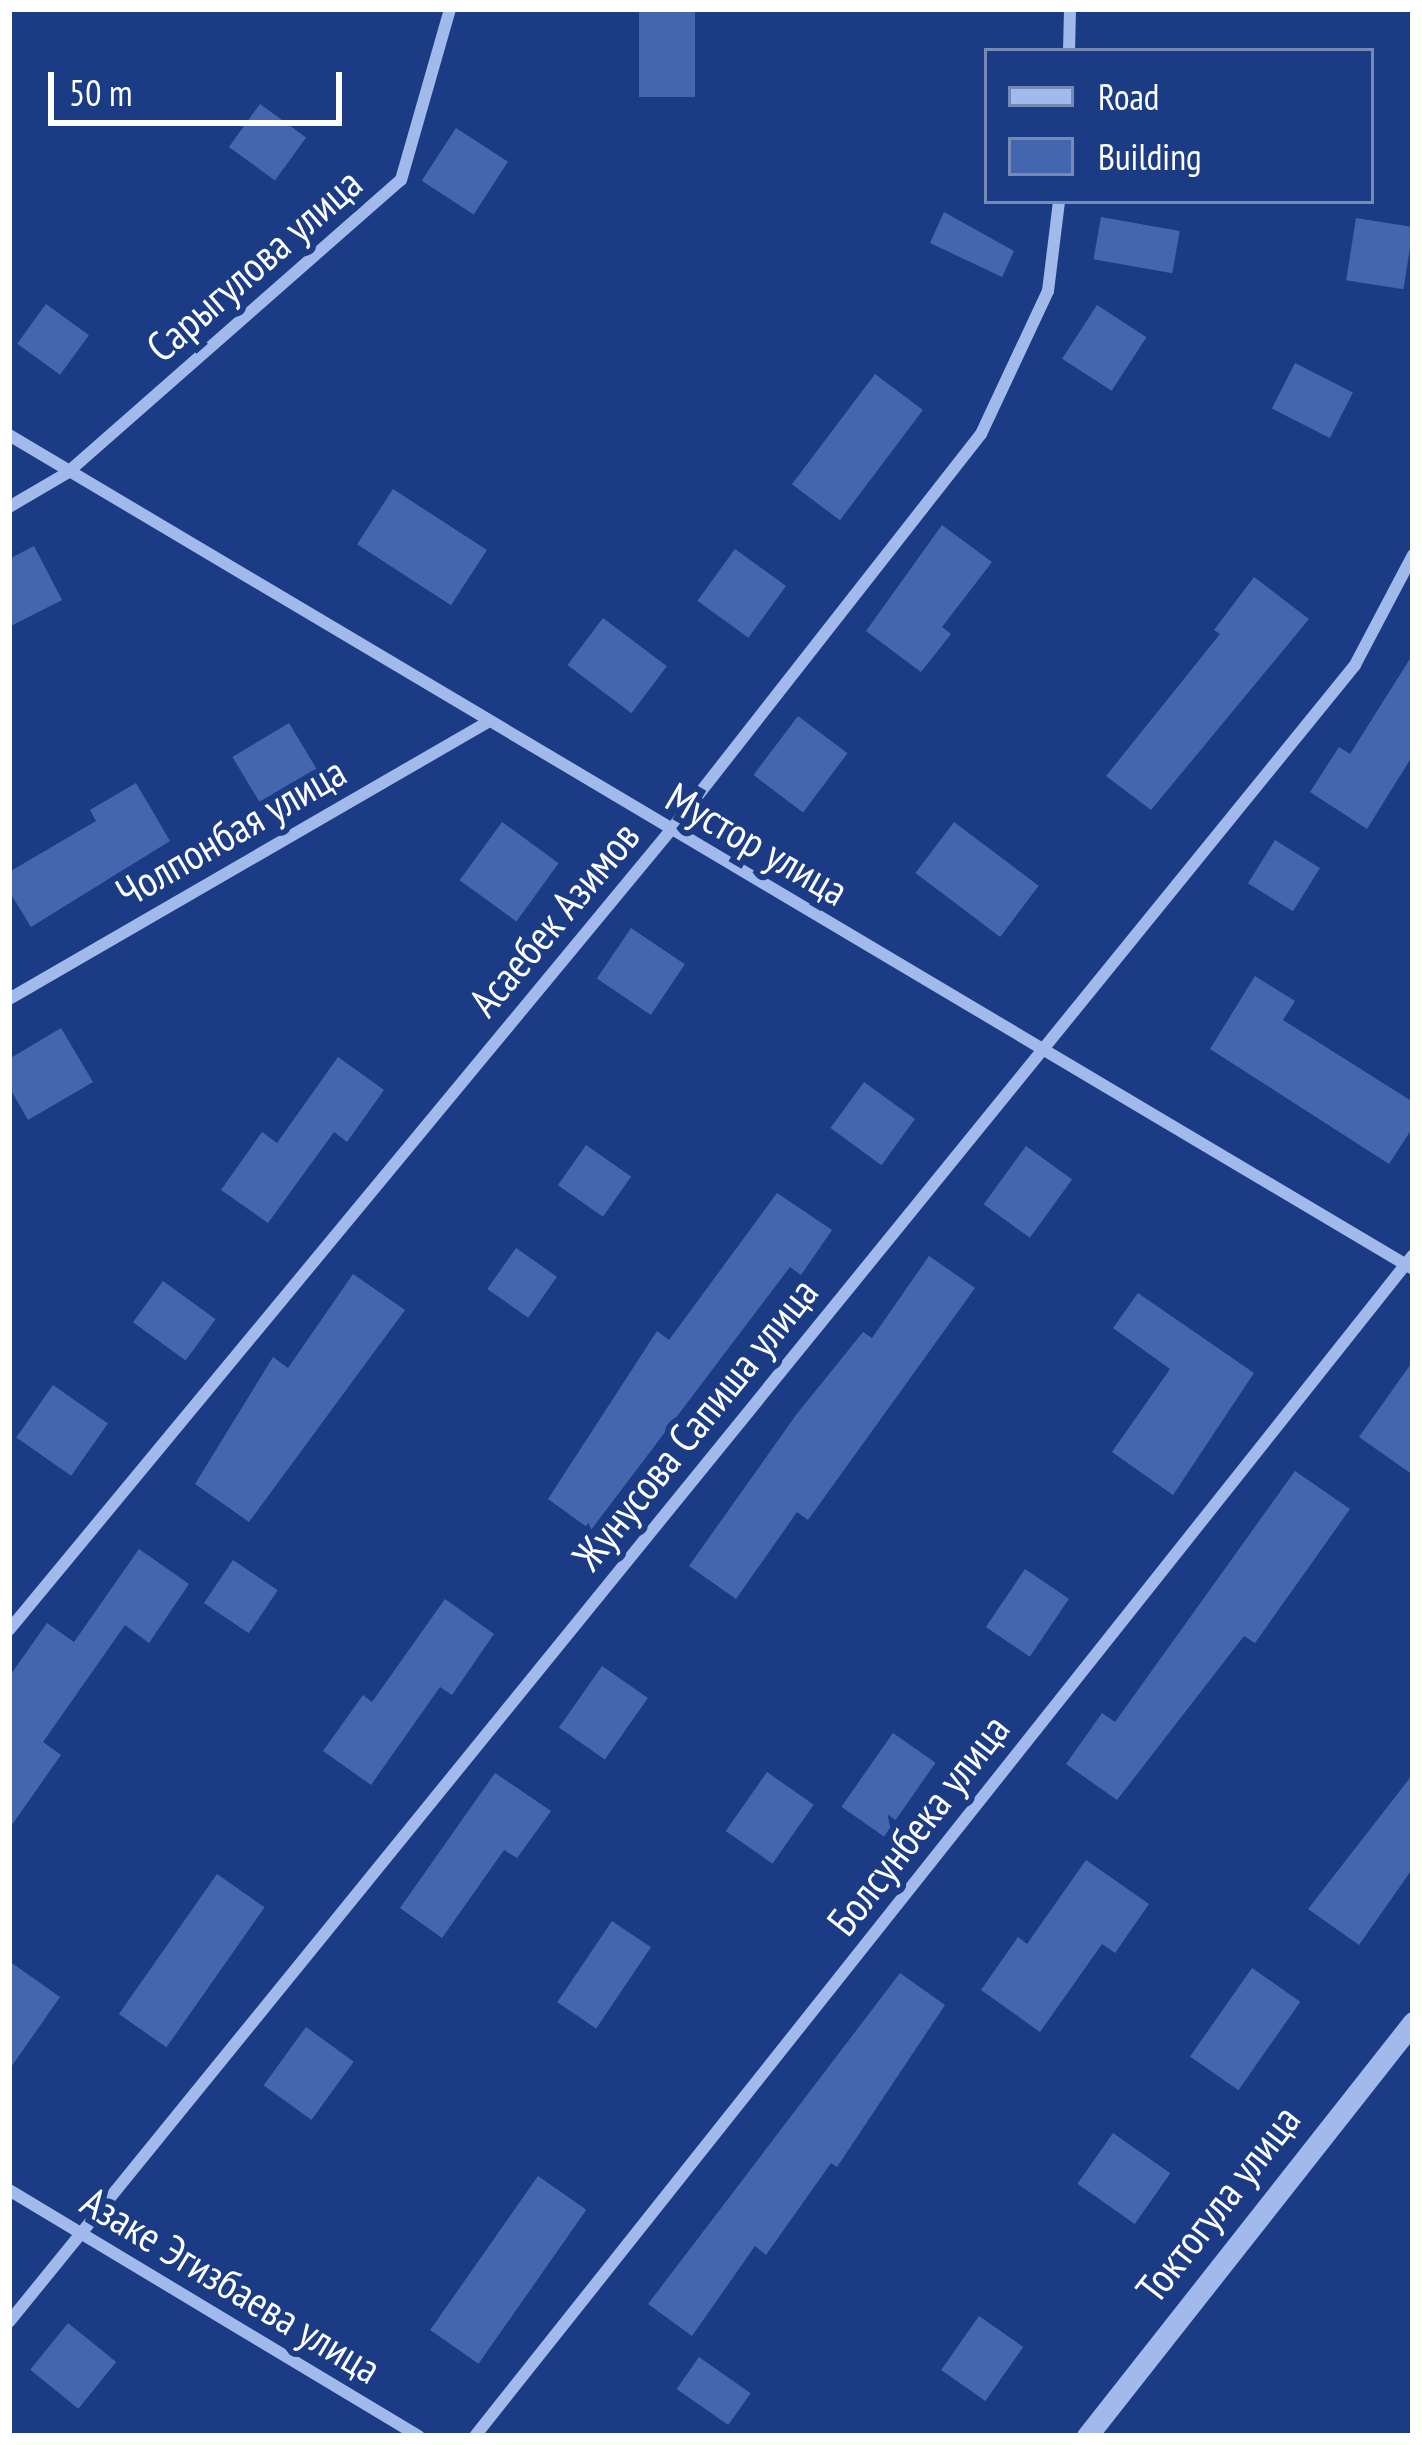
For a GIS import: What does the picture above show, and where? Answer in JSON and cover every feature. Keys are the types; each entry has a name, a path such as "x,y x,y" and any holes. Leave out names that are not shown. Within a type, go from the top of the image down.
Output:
{"street":[{"name":"Сарыгулова улица","path":"9,507 67,473 401,180 450,9"},
{"path":"1070,9 1070,48"},
{"name":"Асаебек Азимов","path":"9,1630 670,831 981,434 1048,291 1059,204"},
{"name":"Мустор улица","path":"9,435 487,723 1410,1263"},
{"name":"Жунусова Сапиша улица","path":"9,2322 1355,665 1413,555"},
{"name":"Чолпонбая улица","path":"9,999 487,723"},
{"name":"Болсунбека улица","path":"475,2436 1410,1263"},
{"name":"Токтогула улица","path":"1087,2436 1413,2022"},
{"name":"Азаке Эгизбаева улица","path":"9,2190 419,2436"}],"building":[{"path":"639,9 695,9 695,97 639,97"},
{"path":"260,104 306,138 275,180 229,147"},
{"path":"456,128 508,162 474,215 422,181"},
{"path":"944,212 1014,251 1002,277 930,243"},
{"path":"1101,217 1180,231 1172,273 1094,259"},
{"path":"1356,218 1413,227 1403,289 1346,280"},
{"path":"46,304 89,335 60,375 17,344"},
{"path":"1097,305 1146,337 1112,391 1062,359"},
{"path":"1295,363 1353,393 1330,438 1272,408"},
{"path":"875,374 923,410 840,520 792,484"},
{"path":"393,489 487,550 451,605 357,544"},
{"path":"942,525 992,562 942,627 951,634 921,672 866,631"},
{"path":"34,546 62,600 9,627 9,559"},
{"path":"735,549 786,586 748,638 697,601"},
{"path":"1254,577 1309,619 1151,810 1106,776 1220,634 1214,630"},
{"path":"603,618 667,666 631,713 567,665"},
{"path":"1413,654 1413,755 1367,829 1310,792 1339,747 1350,754"},
{"path":"798,716 848,753 803,812 753,775"},
{"path":"289,723 318,772 262,806 232,757"},
{"path":"136,783 170,841 31,927 9,891 9,872 96,821 90,810"},
{"path":"502,822 559,863 516,921 460,880"},
{"path":"954,822 1039,886 1000,937 915,873"},
{"path":"1275,840 1320,868 1293,911 1248,883"},
{"path":"631,928 685,964 651,1015 597,979"},
{"path":"1255,976 1295,1001 1283,1020 1413,1102 1413,1127 1389,1164 1210,1049"},
{"path":"61,1028 93,1082 28,1120 9,1087 9,1059"},
{"path":"338,1057 384,1090 347,1142 334,1132 268,1223 221,1190 262,1132 277,1143"},
{"path":"864,1082 915,1119 881,1165 830,1128"},
{"path":"586,1145 631,1177 603,1217 558,1185"},
{"path":"1026,1146 1072,1180 1030,1238 984,1204"},
{"path":"777,1193 832,1230 801,1275 790,1267 591,1530 548,1499 657,1331 669,1340"},
{"path":"516,1248 557,1277 528,1318 487,1289"},
{"path":"929,1256 975,1288 808,1520 797,1512 736,1599 689,1566 796,1415 863,1332 872,1338"},
{"path":"353,1274 405,1310 249,1522 195,1484 273,1357 288,1368"},
{"path":"163,1281 216,1319 186,1360 133,1322"},
{"path":"1138,1293 1254,1373 1173,1495 1112,1452 1170,1369 1113,1328"},
{"path":"1413,1361 1413,1475 1359,1437"},
{"path":"53,1385 108,1423 71,1476 16,1437"},
{"path":"1295,1471 1350,1509 1255,1643 1244,1636 1117,1800 1066,1764 1102,1713 1115,1722"},
{"path":"139,1549 189,1584 149,1643 125,1625 43,1742 61,1755 9,1829 9,1677 47,1623 74,1642"},
{"path":"233,1560 278,1590 249,1633 204,1603"},
{"path":"1025,1569 1069,1599 1030,1657 986,1627"},
{"path":"445,1599 494,1634 452,1695 440,1687 371,1785 323,1751 363,1695 372,1702"},
{"path":"602,1666 648,1698 605,1760 559,1727"},
{"path":"893,1733 936,1763 884,1837 841,1807"},
{"path":"767,1772 814,1805 772,1864 726,1831"},
{"path":"495,1773 551,1811 517,1858 504,1850 442,1938 400,1908"},
{"path":"1413,1774 1413,1868 1359,1945 1308,1909"},
{"path":"1086,1860 1149,1904 1115,1953 1102,1944 1040,2032 981,1990 1018,1937 1027,1944"},
{"path":"217,1874 265,1907 166,2047 119,2014"},
{"path":"612,1921 651,1947 596,2029 557,2002"},
{"path":"9,1961 60,1997 9,2070"},
{"path":"1252,1968 1300,2002 1238,2090 1190,2056"},
{"path":"900,1973 945,2005 837,2167 831,2163 766,2255 755,2246 692,2336 648,2304"},
{"path":"306,2027 354,2062 311,2120 264,2085"},
{"path":"1113,2133 1170,2173 1135,2224 1077,2184"},
{"path":"538,2176 586,2210 478,2364 430,2330"},
{"path":"979,2316 1023,2347 985,2401 941,2370"},
{"path":"68,2323 116,2362 78,2409 30,2370"},
{"path":"699,2357 751,2393 728,2425 677,2389"}]}
